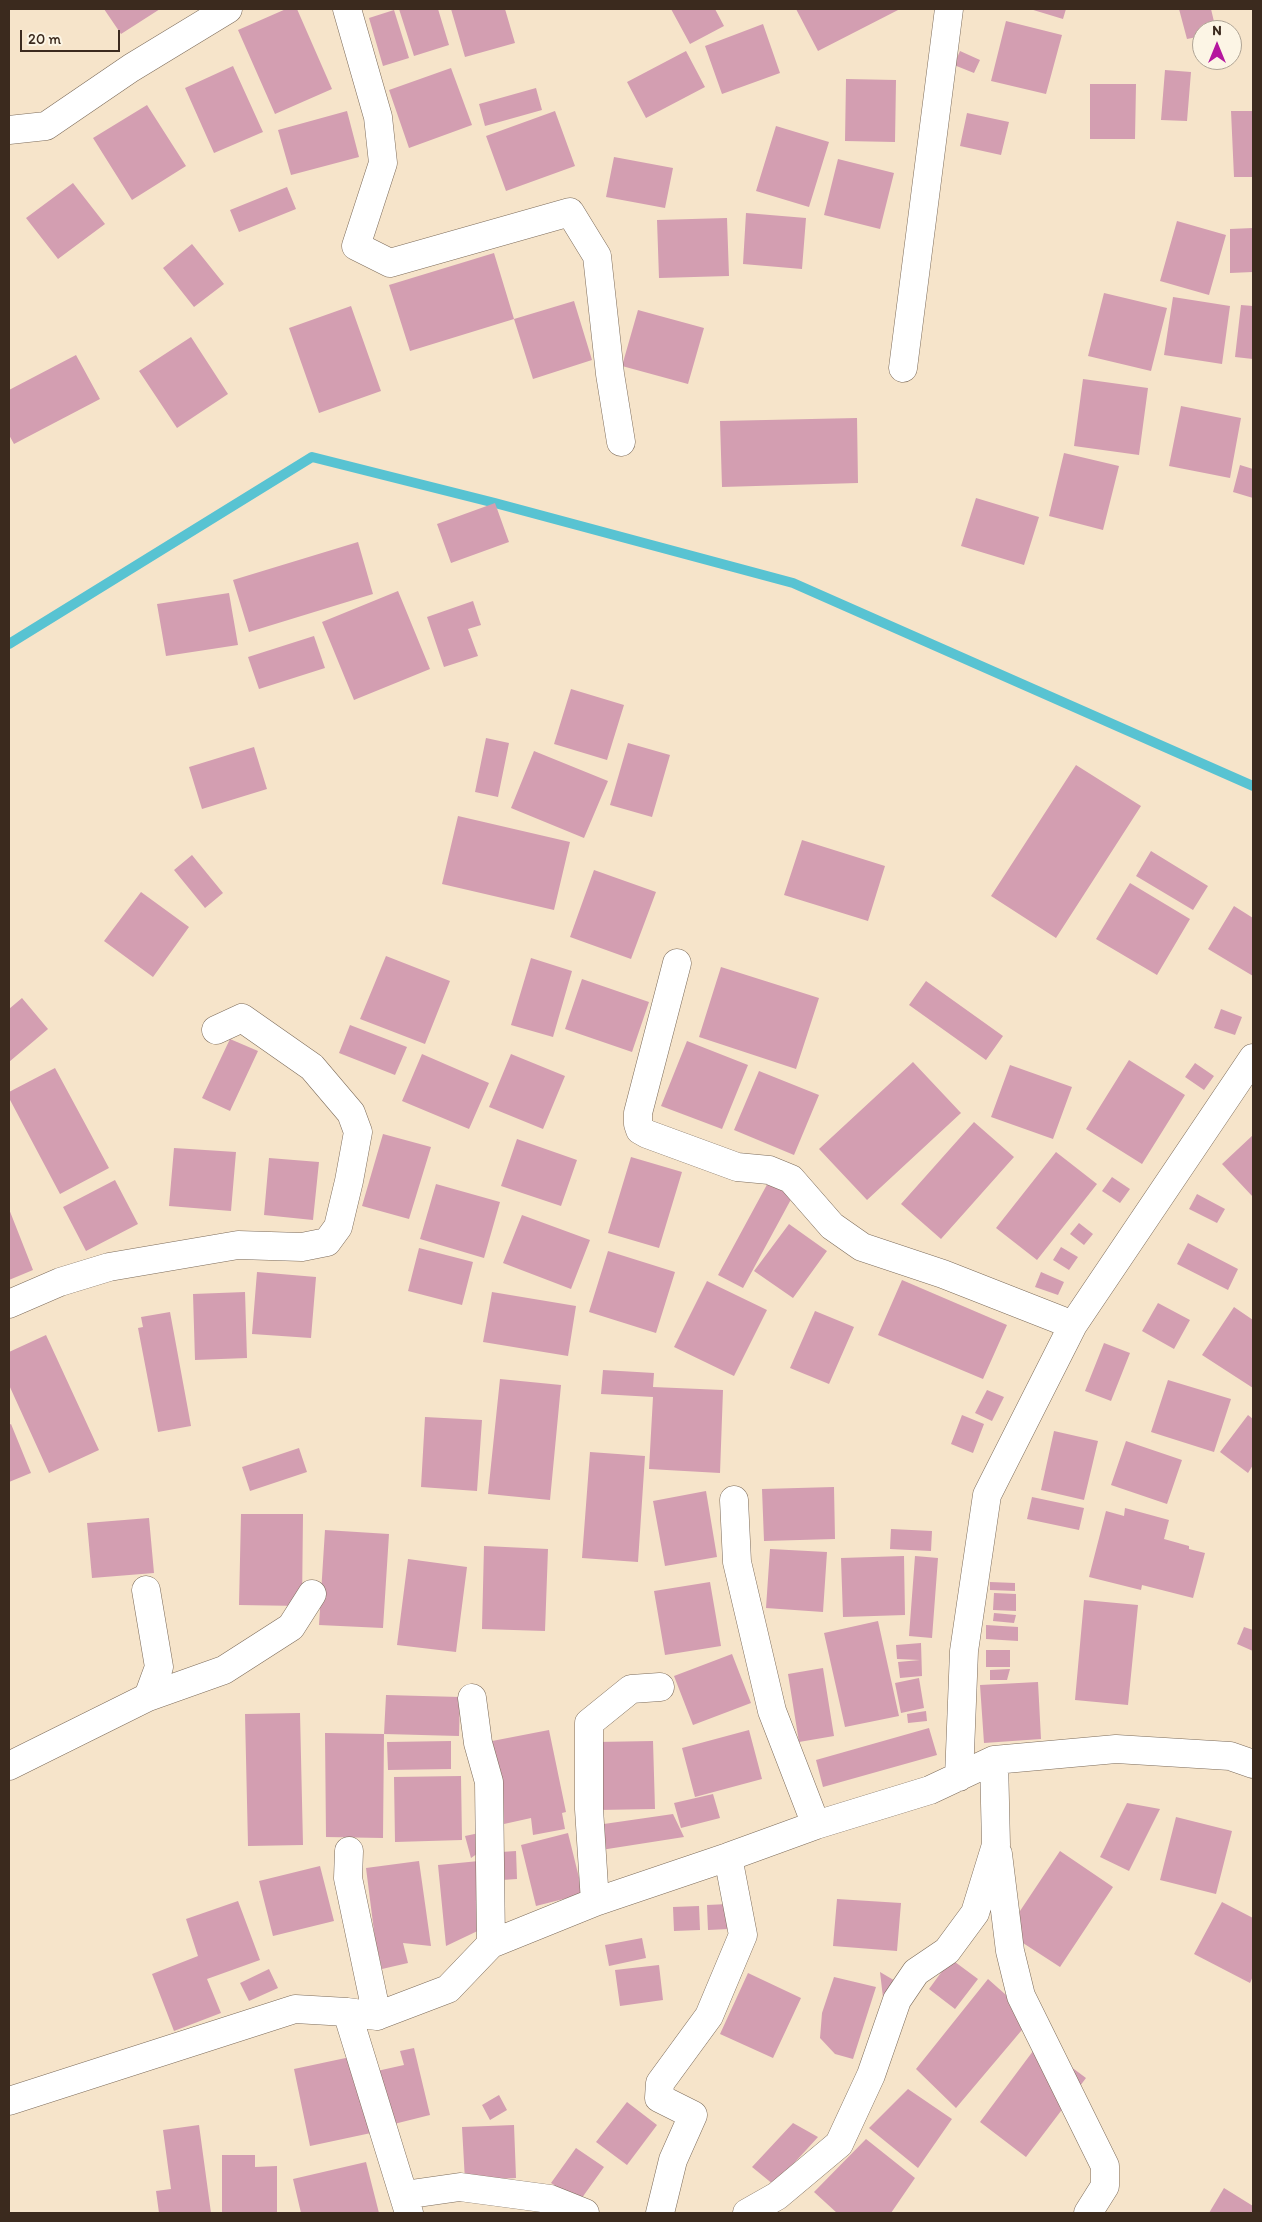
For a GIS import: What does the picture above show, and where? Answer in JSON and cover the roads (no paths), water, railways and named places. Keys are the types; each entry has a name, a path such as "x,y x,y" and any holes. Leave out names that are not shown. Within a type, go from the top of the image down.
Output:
{"street":[{"path":"9,130 46,126 131,68 228,9"},
{"path":"346,9 378,118 383,163 356,246 390,263 570,212 597,256 610,374 621,442"},
{"path":"903,368 949,9"},
{"path":"677,963 638,1113 640,1130 736,1167 780,1173 800,1188 832,1226 862,1247 942,1274 1073,1325"},
{"path":"9,1304 60,1282 109,1267 238,1245 302,1246 327,1242 338,1227 349,1181 358,1132 351,1113 312,1067 242,1018 216,1030"},
{"path":"959,1777 964,1652 987,1495 1073,1325 1253,1058"},
{"path":"734,1500 737,1562 772,1711 816,1825"},
{"path":"146,1590 159,1667 148,1697"},
{"path":"9,1766 148,1697 224,1670 290,1627 312,1594"},
{"path":"595,1902 589,1809 589,1723 630,1689 660,1687"},
{"path":"472,1698 478,1743 489,1782 491,1944"},
{"path":"9,2101 295,2008 377,2016 448,1989 491,1944 595,1902 816,1825 930,1790 994,1760 1116,1749 1230,1756 1253,1764"},
{"path":"994,1760 996,1845 1010,1951 1020,1996 1105,2166 1105,2186 1088,2213"},
{"path":"747,2213 777,2196 839,2144 871,2075 897,2000 916,1972 948,1951 975,1913 996,1845"},
{"path":"349,1851 348,1878 377,2016"},
{"path":"660,2213 673,2160 693,2115 658,2098 660,2083 709,2016 743,1935 728,1857"},
{"path":"347,2012 406,2204 460,2187 550,2199 585,2213"}],"waterway":[{"path":"9,644 312,457 495,503 793,583 1253,786"}]}
